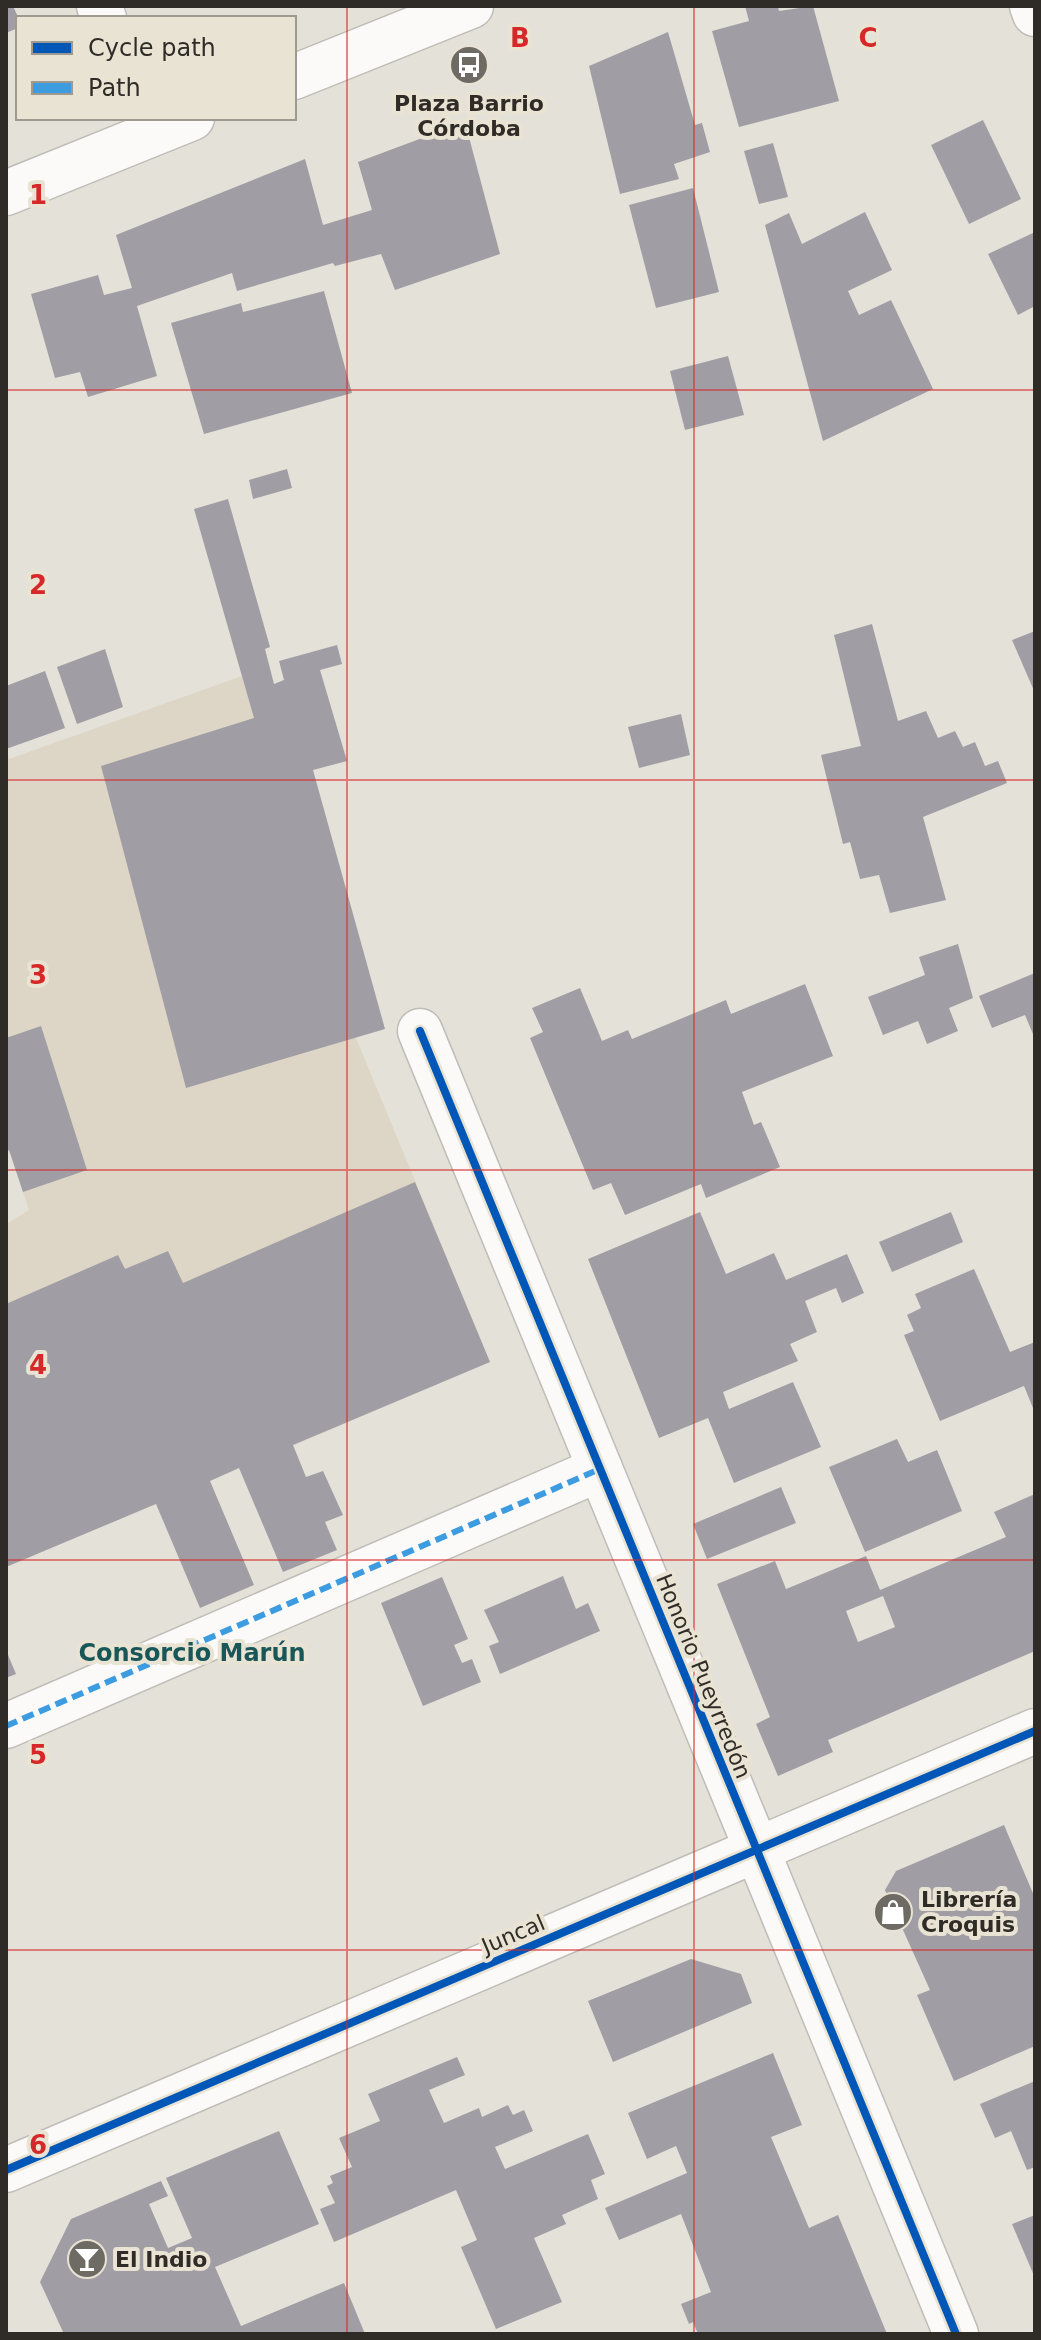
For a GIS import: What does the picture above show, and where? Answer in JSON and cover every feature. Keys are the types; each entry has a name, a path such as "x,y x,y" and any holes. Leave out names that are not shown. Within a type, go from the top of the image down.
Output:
{"street":[{"path":"296,76 471,6"},
{"path":"1032,6 1035,14"},
{"path":"6,193 165,123"},
{"name":"Honorio Pueyrredón","path":"420,1031 956,2334"},
{"path":"6,1726 600,1469"},
{"name":"Juncal","path":"6,2170 1035,1731"}],"shaded area":[{"path":"242,676 356,1038 490,1362 6,1567 6,1224 29,1210 6,1141 6,751 9,759"}],"building":[{"path":"6,6 13,6 18,16 16,29 6,33"},
{"path":"745,6 778,6 779,11 813,6 839,101 739,127 712,31 749,21"},
{"path":"668,32 695,125 702,123 710,152 674,164 679,179 620,194 589,66"},
{"path":"983,120 1021,199 969,224 931,145"},
{"path":"465,122 500,254 395,290 381,254 335,266 333,263 237,291 232,273 137,306 157,376 88,397 80,372 55,378 31,294 98,275 104,295 132,288 116,235 305,159 323,225 372,210 358,162"},
{"path":"773,143 788,197 759,204 744,151"},
{"path":"693,188 719,292 656,308 629,205"},
{"path":"865,212 892,270 848,291 859,315 891,300 933,389 823,441 765,225 789,213 802,244"},
{"path":"1035,232 1035,306 1018,315 988,254"},
{"path":"324,291 352,393 204,434 171,323 241,303 243,312"},
{"path":"728,356 744,415 685,430 670,371"},
{"path":"287,469 292,488 253,499 249,480"},
{"path":"228,499 270,647 265,649 274,684 284,680 279,661 337,645 342,664 320,670 347,761 313,770 385,1029 186,1088 101,766 254,718 194,509"},
{"path":"872,624 898,721 926,711 938,738 955,731 963,747 975,742 985,766 998,761 1007,783 923,817 946,900 890,913 879,875 860,879 850,842 843,844 821,755 861,746 834,635"},
{"path":"1035,631 1035,693 1012,640"},
{"path":"105,649 123,707 77,724 57,667"},
{"path":"45,671 65,728 6,749 6,686"},
{"path":"681,714 690,755 639,768 628,727"},
{"path":"958,944 973,998 949,1008 958,1031 927,1044 918,1021 883,1035 868,997 925,975 919,957"},
{"path":"1035,973 1035,1039 1025,1015 992,1028 979,996"},
{"path":"805,984 833,1056 742,1092 754,1125 761,1122 780,1167 706,1198 701,1184 625,1215 611,1183 593,1190 530,1038 543,1032 532,1008 580,988 602,1041 628,1030 632,1039 726,1000 731,1014"},
{"path":"41,1026 87,1170 23,1192 9,1150 6,1152 6,1038"},
{"path":"415,1182 490,1362 293,1445 306,1477 323,1471 343,1515 325,1522 337,1550 283,1572 239,1468 210,1481 254,1585 200,1608 156,1504 6,1567 6,1304 118,1255 125,1269 168,1251 183,1283"},
{"path":"700,1212 726,1274 774,1253 786,1280 847,1254 864,1293 842,1303 836,1288 805,1301 817,1332 790,1344 798,1361 723,1392 729,1409 793,1382 821,1447 734,1483 708,1418 659,1438 588,1259"},
{"path":"951,1212 963,1242 892,1272 879,1242"},
{"path":"974,1269 1010,1352 1035,1342 1035,1413 1024,1386 940,1421 904,1335 914,1331 907,1315 921,1308 915,1294"},
{"path":"897,1439 908,1462 937,1450 962,1511 865,1552 829,1467"},
{"path":"781,1487 796,1523 707,1559 693,1524"},
{"path":"1035,1494 1035,1651 828,1740 833,1752 778,1776 756,1724 770,1717 717,1584 775,1561 786,1589 866,1556 880,1590 1006,1537 994,1512","holes":["883,1596 895,1627 858,1642 846,1611"]},
{"path":"563,1576 576,1609 588,1603 600,1631 500,1674 489,1646 499,1642 484,1610"},
{"path":"442,1577 468,1639 454,1645 462,1663 472,1659 481,1682 423,1706 381,1603"},
{"path":"6,1650 16,1674 6,1678"},
{"path":"1004,1825 1035,1898 1035,2046 954,2081 917,1995 930,1990 885,1890 896,1871"},
{"path":"691,1959 741,1974 752,2003 613,2062 588,2001"},
{"path":"773,2053 802,2125 771,2137 809,2228 838,2215 887,2334 698,2334 693,2322 689,2324 681,2304 711,2292 681,2214 619,2240 605,2208 687,2173 676,2146 647,2159 628,2113"},
{"path":"457,2057 465,2075 429,2090 444,2123 479,2108 482,2117 508,2105 513,2115 524,2110 533,2131 495,2147 505,2169 588,2134 605,2174 591,2180 598,2199 562,2215 566,2224 534,2238 562,2302 496,2329 461,2247 477,2240 456,2190 334,2242 320,2209 335,2203 327,2186 333,2183 330,2176 352,2167 339,2138 380,2121 368,2094"},
{"path":"1035,2081 1035,2167 1027,2170 1011,2131 995,2138 980,2104"},
{"path":"279,2131 319,2224 215,2267 241,2326 344,2283 365,2334 64,2334 40,2282 71,2219 161,2181 168,2196 149,2204 168,2248 192,2238 166,2178"},
{"path":"1035,2215 1035,2278 1012,2224"}],"marked path":[{"path":"6,1726 600,1469"}],"cycle path":[{"path":"420,1031 956,2334"},
{"path":"6,2170 1035,1731"}],"place":[{"name":"Plaza Barrio Córdoba","path":"469,65"},
{"name":"Librería Croquis","path":"893,1912"},
{"name":"El Indio","path":"87,2259"}],"district":[{"name":"Consorcio Marún","path":"192,1653"}]}
